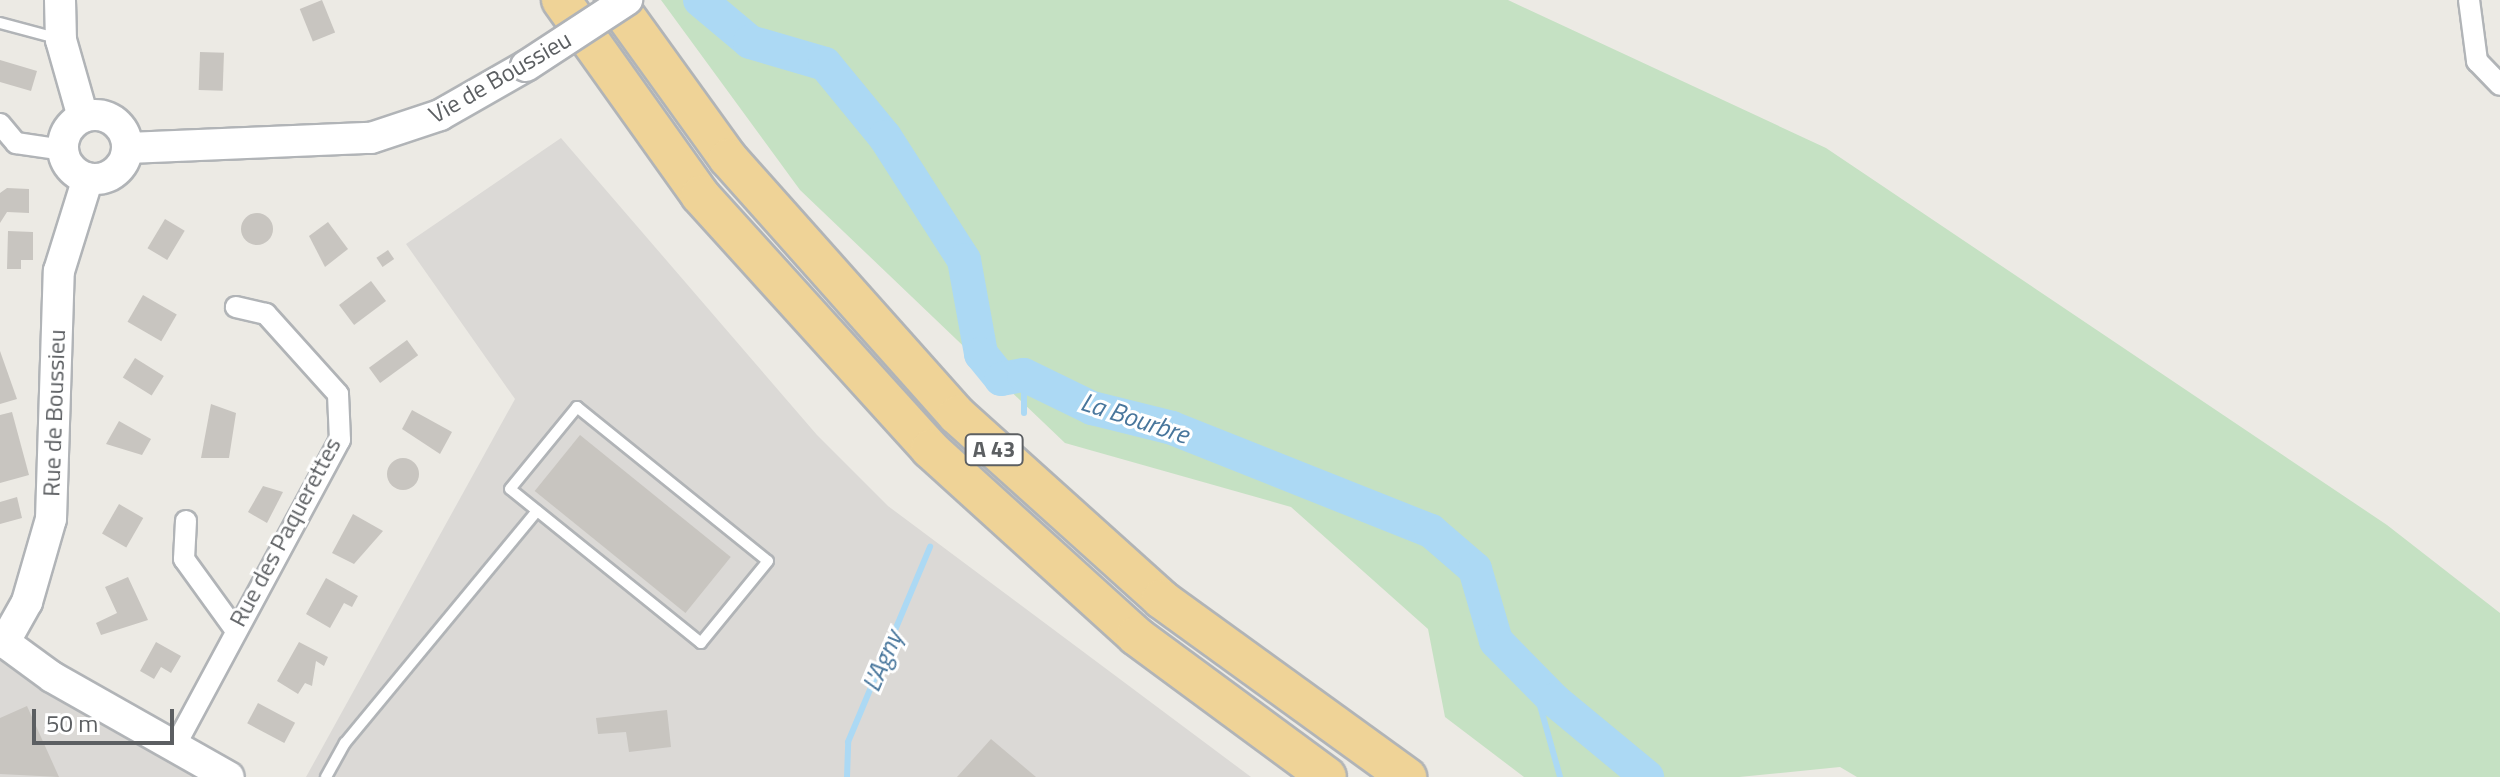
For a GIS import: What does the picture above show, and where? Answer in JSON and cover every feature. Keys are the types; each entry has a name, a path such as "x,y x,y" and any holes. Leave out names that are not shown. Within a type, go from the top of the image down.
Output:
{"highway":[{"name":"A 43","path":"561,0 700,195 876,395 1136,636 1327,777"},
{"name":"A 43","path":"614,0 746,181 957,415 1161,599 1407,777"}],"street":[{"path":"60,0 61,40 83,117"},
{"name":"Vie de Boussieu","path":"128,148 371,138 440,115 526,66 627,0"},
{"path":"2469,0 2477,61 2500,85"},
{"path":"83,117 119,125 128,148 110,176 88,178 69,165 64,150 67,132 83,117"},
{"path":"0,124 16,143 64,150"},
{"name":"Rue de Boussieu","path":"2,641 27,602 51,519 59,271 88,178"},
{"name":"Rue des Paquerettes","path":"174,748 234,628 340,440 338,394 266,314 236,307"},
{"path":"186,521 184,559 234,628"},
{"path":"2,641 174,748 229,777"}],"lane":[{"path":"0,23 61,40"},
{"path":"577,407 768,561 701,643 537,511 510,489 577,407"},
{"path":"326,777 345,743 537,511"}],"shaded area":[{"path":"561,138 817,435 888,506 1251,777 306,777 515,399 406,244"},
{"path":"0,660 20,675 200,777 0,777"}],"green space":[{"path":"661,0 1508,0 1826,148 2387,525 2500,613 2500,777 1857,777 1840,767 1739,777 1524,777 1445,717 1428,629 1291,507 1065,443 800,190"}],"building":[{"path":"322,0 335,32 313,41 300,9"},
{"path":"200,52 224,53 223,91 199,90"},
{"path":"0,60 37,71 31,91 0,82"},
{"path":"7,188 29,189 29,213 7,212 0,223 0,193"},
{"path":"257,213 268,218 273,229 268,240 257,245 246,240 241,229 246,218"},
{"path":"165,219 185,231 167,260 147,248"},
{"path":"328,222 348,249 325,267 309,236"},
{"path":"8,231 33,232 33,260 21,260 21,269 7,269"},
{"path":"388,250 394,259 383,267 376,258"},
{"path":"371,281 386,301 354,325 339,305"},
{"path":"143,295 177,314 161,341 128,322"},
{"path":"407,340 418,355 380,383 369,368"},
{"path":"0,351 17,399 0,404"},
{"path":"135,358 164,376 152,396 123,378"},
{"path":"211,404 236,413 229,458 201,458"},
{"path":"412,410 452,432 440,454 402,429"},
{"path":"12,412 29,475 0,483 0,415"},
{"path":"119,421 151,439 142,455 106,444"},
{"path":"580,435 731,557 685,613 535,491"},
{"path":"403,458 414,463 419,474 414,485 403,490 392,485 387,474 392,463"},
{"path":"263,486 283,492 267,523 248,512"},
{"path":"17,497 22,518 0,524 0,502"},
{"path":"119,504 143,518 126,547 102,533"},
{"path":"353,514 383,531 354,564 332,553"},
{"path":"128,577 148,620 101,635 96,623 117,613 105,587"},
{"path":"326,578 358,596 352,607 344,603 330,628 306,614"},
{"path":"156,642 181,656 171,673 161,667 154,679 140,671"},
{"path":"299,642 328,657 324,666 316,661 312,686 305,683 298,694 277,681"},
{"path":"258,703 295,723 284,743 247,723"},
{"path":"27,706 59,777 0,774 0,718"},
{"path":"667,710 671,747 629,752 626,732 598,734 596,718"},
{"path":"991,739 1036,777 957,777"}],"waterway":[{"name":"La Bourbre","path":"700,0 750,42 825,64 885,137 964,260 981,354 1001,379 1024,375 1092,408 1172,428 1431,531 1475,569 1496,641 1554,700 1647,777"},
{"name":"L'Agny","path":"1024,375 1024,413"},
{"name":"L'Agny","path":"847,777 848,742 930,547"},
{"path":"1530,670 1560,777"}]}
